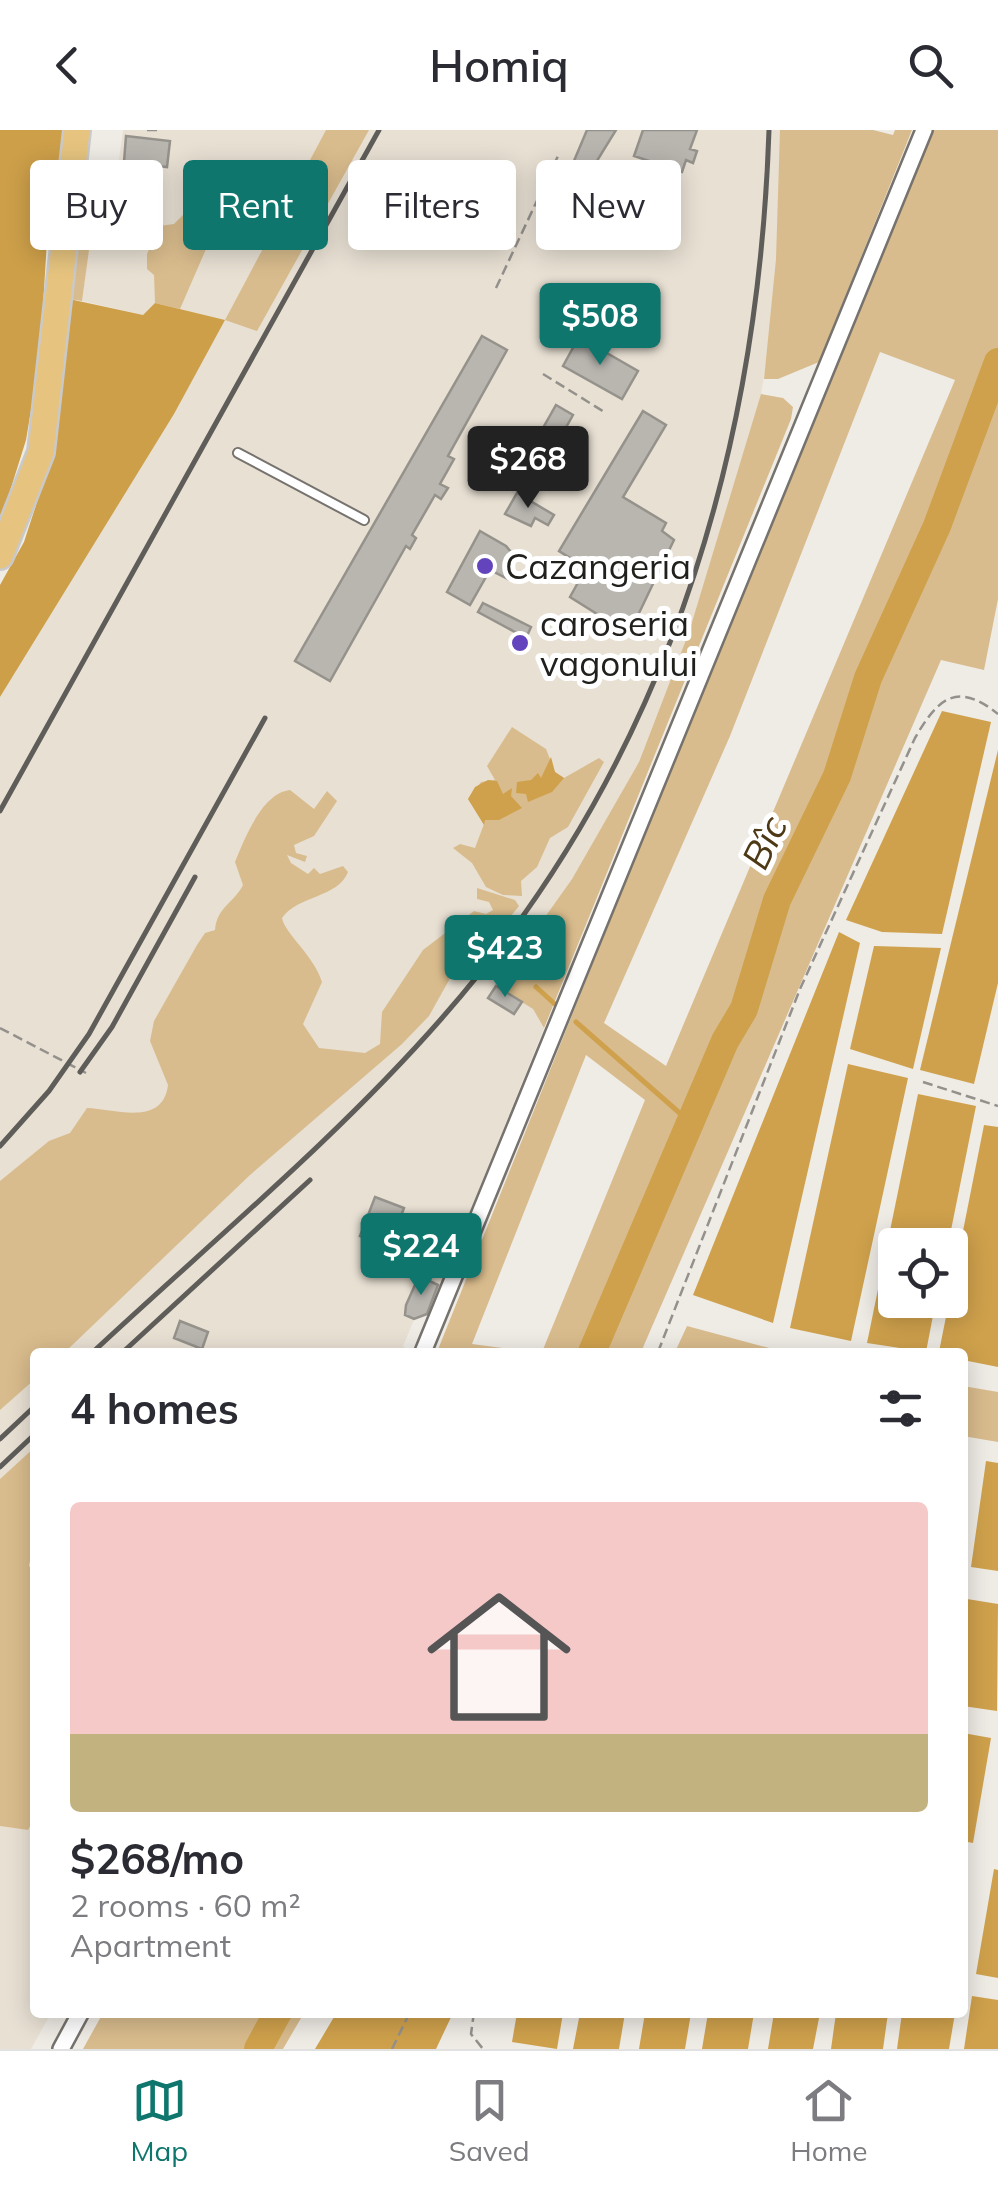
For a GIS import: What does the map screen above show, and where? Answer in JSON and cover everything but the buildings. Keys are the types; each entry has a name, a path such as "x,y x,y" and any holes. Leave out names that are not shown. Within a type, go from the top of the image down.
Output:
{"main road":[{"path":"0,556 27,497 40,452 77,130"}],"street":[{"path":"425,1348 924,130"},
{"path":"61,2049 79,2018"}],"lane":[{"path":"238,453 364,520"}],"path":[{"path":"147,130 158,130"},
{"path":"496,288 558,156"},
{"path":"543,374 606,413"},
{"path":"660,1348 800,989 916,738 931,710 948,698 966,695 998,714"},
{"path":"0,1028 86,1073"},
{"path":"923,1082 998,1106"},
{"path":"392,2049 407,2018"},
{"path":"473,2018 471,2034 483,2049"}],"shaded area":[{"path":"0,130 68,130 67,146 59,160 30,160 30,250 46,250 40,356 26,440 0,523"},
{"path":"123,130 788,130 780,281 760,400 689,632 639,762 572,879 496,985 533,1009 544,1028 427,1313 414,1320 405,1348 30,1348 30,1452 0,1479 0,697 174,414 224,320 156,303 143,315 82,301 89,250 163,250 163,160 119,160"},
{"path":"326,130 369,130 352,160 348,160 348,168 328,204 328,160 310,160"},
{"path":"780,130 873,130 893,135 895,130 912,130 819,362 778,379 764,379 776,259"},
{"path":"933,130 998,130 998,599 984,670 941,660 643,1348 544,1348 645,1100 586,1055 472,1344 502,1348 439,1348 779,499","holes":["880,352 955,380 666,1066 604,1023 730,736"]},
{"path":"183,215 183,250 206,250 180,309 155,303 154,275 147,269 149,250 163,250 163,225 174,224"},
{"path":"74,250 89,250 82,301 69,299"},
{"path":"262,250 302,250 257,331 225,320"},
{"path":"69,299 143,315 155,303 225,320 174,414 0,697 0,585 24,542 52,456"},
{"path":"761,394 783,398 793,407 791,419 544,1028 533,1009 496,986 572,879 639,762 689,632"},
{"path":"942,711 991,722 942,934 882,932 846,920"},
{"path":"512,727 546,749 555,772 564,778 599,758 604,762 568,827 550,838 537,867 521,881 522,896 503,895 486,887 472,863 453,848 460,844 475,848 484,824 468,799 481,782 495,780 487,766"},
{"path":"998,750 998,983 974,1084 920,1070"},
{"path":"551,757 555,772 564,778 552,792 528,802 526,794 516,793 517,782 531,780 538,773 541,778"},
{"path":"488,780 497,781 503,794 512,788 511,796 522,808 499,820 485,820 484,825 468,799 475,787"},
{"path":"290,790 314,809 327,791 337,801 314,836 294,845 296,853 307,856 305,862 287,855 291,863 308,874 314,868 320,874 343,866 348,872 336,887 289,910 282,918 322,982 303,1024 319,1048 365,1053 380,1044 382,1012 423,950 474,911 486,914 493,910 489,902 477,899 477,888 515,900 519,906 488,944 453,973 429,1016 402,1044 250,1175 69,1348 30,1348 30,1383 0,1410 0,1181 49,1141 70,1133 87,1108 136,1113 148,1111 164,1098 168,1085 150,1041 154,1021 197,945 205,933 215,930 222,911 243,885 235,862 256,818 280,793"},
{"path":"839,932 860,943 773,1323 693,1295"},
{"path":"874,946 941,948 913,1069 850,1049"},
{"path":"848,1064 908,1078 851,1341 790,1328"},
{"path":"918,1094 976,1106 951,1228 891,1228"},
{"path":"984,1125 998,1127 998,1367 968,1361 968,1348 940,1348 946,1318 968,1318 968,1228 964,1228"},
{"path":"878,1289 878,1318 933,1318 927,1348 867,1343"},
{"path":"687,1326 769,1348 677,1348"},
{"path":"968,1387 998,1392 998,1442 968,1437"},
{"path":"30,1452 28,1830 0,1826 0,1479"},
{"path":"986,1461 998,1463 998,1571 971,1567"},
{"path":"968,1599 998,1604 997,1711 968,1707"},
{"path":"968,1734 991,1738 973,1843 968,1842"},
{"path":"0,1826 28,1830 30,1826 30,2018 48,2018 31,2049 0,2049"},
{"path":"994,1869 998,1870 998,1978 976,1974"},
{"path":"972,1996 998,2000 998,2049 964,2049"},
{"path":"100,2018 301,2018 283,2049 83,2049"},
{"path":"333,2018 451,2018 436,2049 315,2049"},
{"path":"516,2018 562,2018 557,2049 512,2042"},
{"path":"579,2018 624,2018 619,2049 573,2049"},
{"path":"644,2018 690,2018 685,2049 639,2049"},
{"path":"707,2018 753,2018 748,2049 702,2049"},
{"path":"773,2018 819,2018 813,2049 768,2049"},
{"path":"835,2018 887,2018 883,2049 831,2049"},
{"path":"901,2018 954,2018 949,2049 897,2049"}],"waterway":[{"name":"Bîc","path":"594,1348 725,1041 744,1009 777,900 837,776 868,678 937,526 998,362"},
{"path":"536,987 557,1006"},
{"path":"576,1022 691,1123"},
{"name":"Bîc","path":"258,2049 275,2018"}],"railway":[{"path":"0,811 379,130"},
{"path":"97,1348 316,1148 401,1063 519,921 585,820 640,714 684,604 719,490 744,373 761,253 769,130"},
{"path":"0,1146 49,1091 89,1034 265,718"},
{"path":"80,1072 112,1027 195,877"},
{"path":"127,1348 310,1180"},
{"path":"0,1439 30,1411"},
{"path":"0,1467 30,1439"}],"place":[{"name":"Cazangeria","path":"485,566"},
{"name":"caroseria vagonului","path":"520,643"}]}
